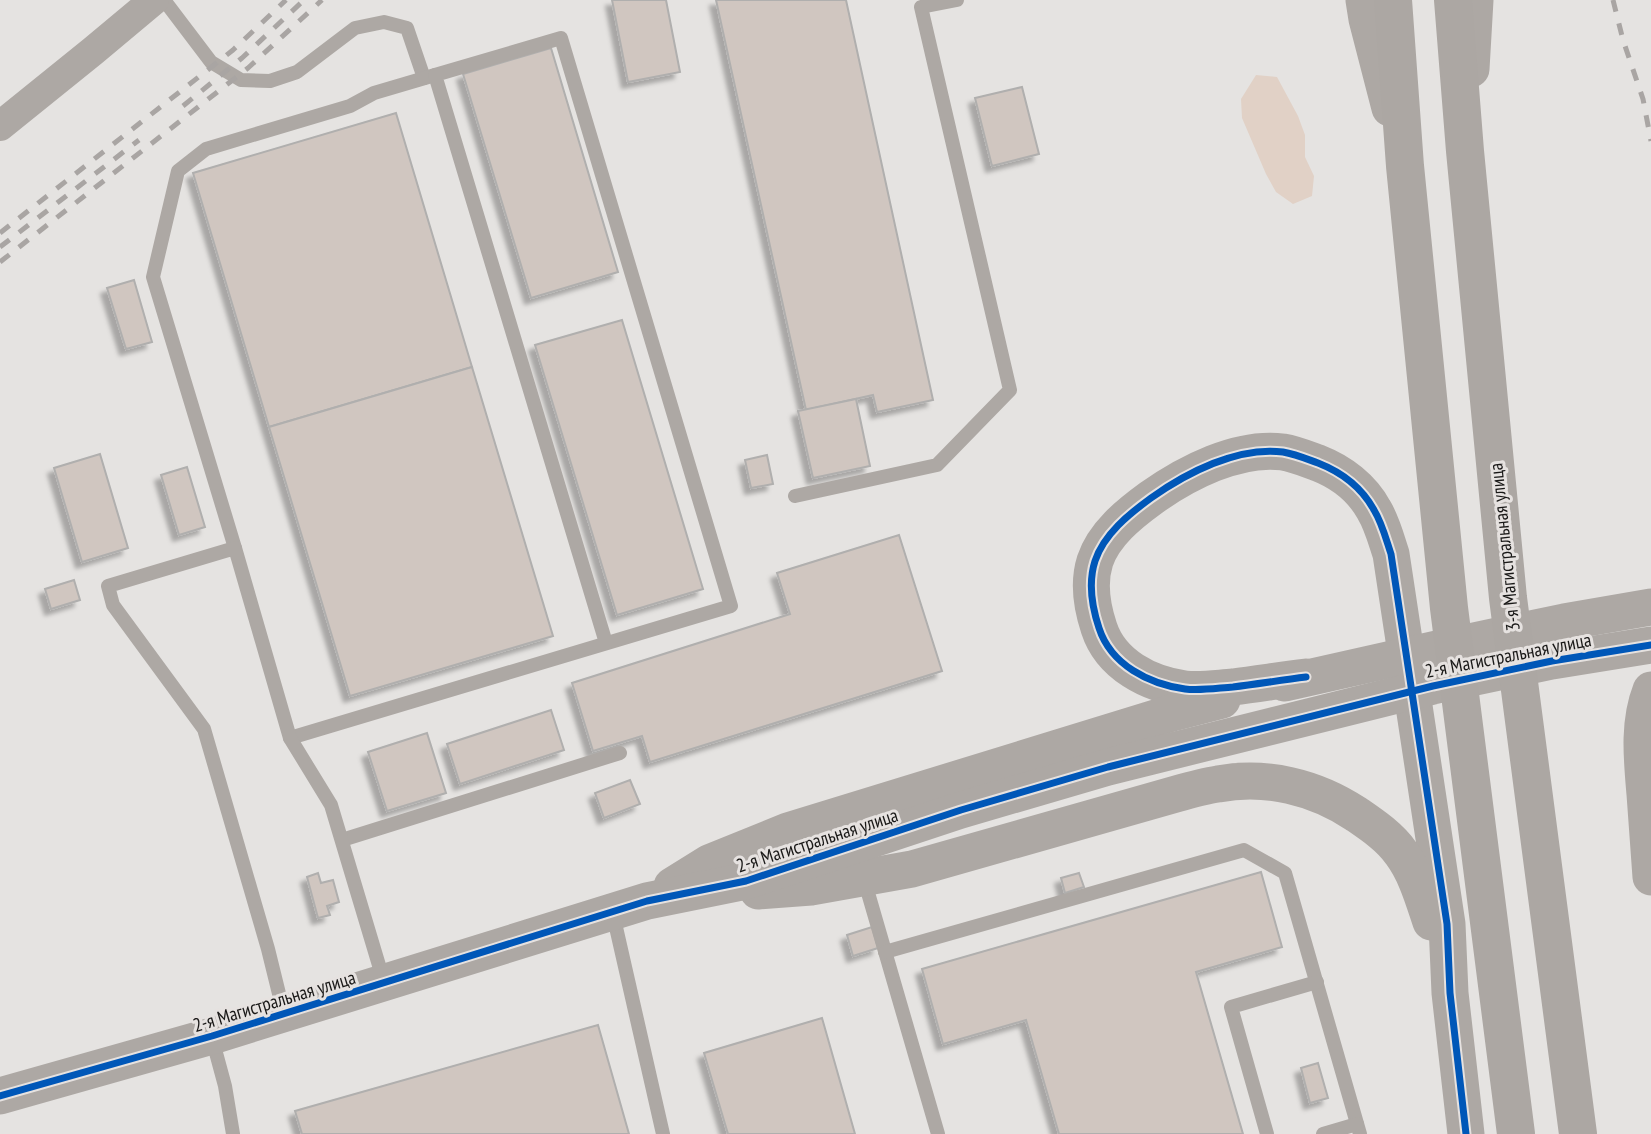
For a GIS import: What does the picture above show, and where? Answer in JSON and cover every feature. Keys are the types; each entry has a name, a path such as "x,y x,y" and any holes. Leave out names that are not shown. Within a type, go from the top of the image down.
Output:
{"main road":[{"name":"3-я Магистральная улица","path":"1453,0 1508,598 1578,1134"},
{"path":"1370,5 1405,166 1449,608 1516,1134"}],"street":[{"path":"0,126 154,0"},
{"path":"1465,151 1475,0"},
{"path":"1241,690 1188,690 1139,675 1118,659 1102,639 1093,610 1091,582 1095,561 1107,538 1138,508 1170,485 1223,460 1267,451 1285,452 1328,467 1364,495 1375,510 1391,554 1445,911 1450,993 1466,1134"},
{"name":"2-я Магистральная улица","path":"651,900 709,863 788,831 1241,690 1564,622 1651,607"},
{"name":"2-я Магистральная улица","path":"0,1096 212,1036 651,900 746,881 961,810 1108,767 1433,686 1552,661 1651,645"},
{"path":"1651,690 1645,706 1642,758 1651,877"},
{"path":"651,900 811,887 912,869 1176,793 1220,783 1263,781 1291,785 1341,804 1383,834 1401,852 1418,884 1450,993"}],"lane":[{"path":"164,0 211,62 241,80 270,80 296,72 355,28 384,22 407,28 430,77 606,643"},
{"path":"795,496 937,466 1010,390 920,4 957,0"},
{"path":"290,738 731,606 561,38 374,93 350,106 205,149 178,171 153,276 290,738 331,805 385,983"},
{"path":"235,548 108,586 113,605 204,729 268,949 284,1014"},
{"path":"342,840 620,753"},
{"path":"886,952 1244,850 1285,873 1359,1129 1323,1134"},
{"path":"864,878 938,1134"},
{"path":"612,913 663,1134"},
{"path":"1267,1134 1231,1007 1317,982"},
{"path":"212,1036 225,1086 233,1134"}],"shaded area":[{"path":"1256,75 1277,77 1305,135 1305,157 1314,176 1312,196 1293,204 1276,192 1242,118 1241,99"}],"building":[{"path":"612,0 666,0 680,72 628,82"},
{"path":"716,0 846,0 933,400 877,412 873,395 806,410"},
{"path":"551,48 618,272 531,298 463,74"},
{"path":"1022,87 1039,154 992,166 975,98"},
{"path":"396,113 472,367 269,427 193,173"},
{"path":"134,280 152,342 126,349 107,288"},
{"path":"622,320 703,589 617,615 535,345"},
{"path":"472,367 553,636 350,696 269,427"},
{"path":"856,399 870,466 813,478 798,411"},
{"path":"100,454 128,548 82,562 54,468"},
{"path":"767,455 773,484 751,488 745,460"},
{"path":"187,467 205,527 179,535 161,475"},
{"path":"899,535 942,671 650,762 642,736 593,751 572,683 790,614 777,573"},
{"path":"74,580 80,600 51,609 45,589"},
{"path":"551,710 564,750 460,784 447,744"},
{"path":"427,733 446,793 387,811 368,752"},
{"path":"630,780 640,804 604,818 595,793"},
{"path":"1261,872 1282,947 1196,972 1243,1134 1059,1134 1026,1020 943,1044 922,969"},
{"path":"318,873 321,883 333,880 339,902 327,906 330,915 318,918 307,877"},
{"path":"1079,873 1084,887 1065,893 1061,878"},
{"path":"872,927 878,948 853,956 847,935"},
{"path":"822,1018 855,1134 728,1134 704,1053"},
{"path":"598,1025 629,1134 302,1134 295,1111"},
{"path":"1318,1063 1328,1098 1310,1103 1301,1068"}],"railway":[{"path":"0,233 233,50 286,0"},
{"path":"183,106 242,58 304,0"},
{"path":"0,262 248,68 322,0"},
{"path":"1613,0 1643,99 1651,141"},
{"path":"0,247 139,140"}],"cycle path":[{"path":"1306,677 1191,690 1158,683 1133,670 1112,652 1094,612 1091,586 1093,569 1104,542 1126,518 1180,479 1213,463 1248,453 1283,452 1327,467 1357,488 1374,510 1391,554 1447,924 1450,993 1466,1134"},
{"path":"0,1096 212,1036 647,901 746,881 961,810 1108,767 1433,686 1552,661 1651,645"}]}
